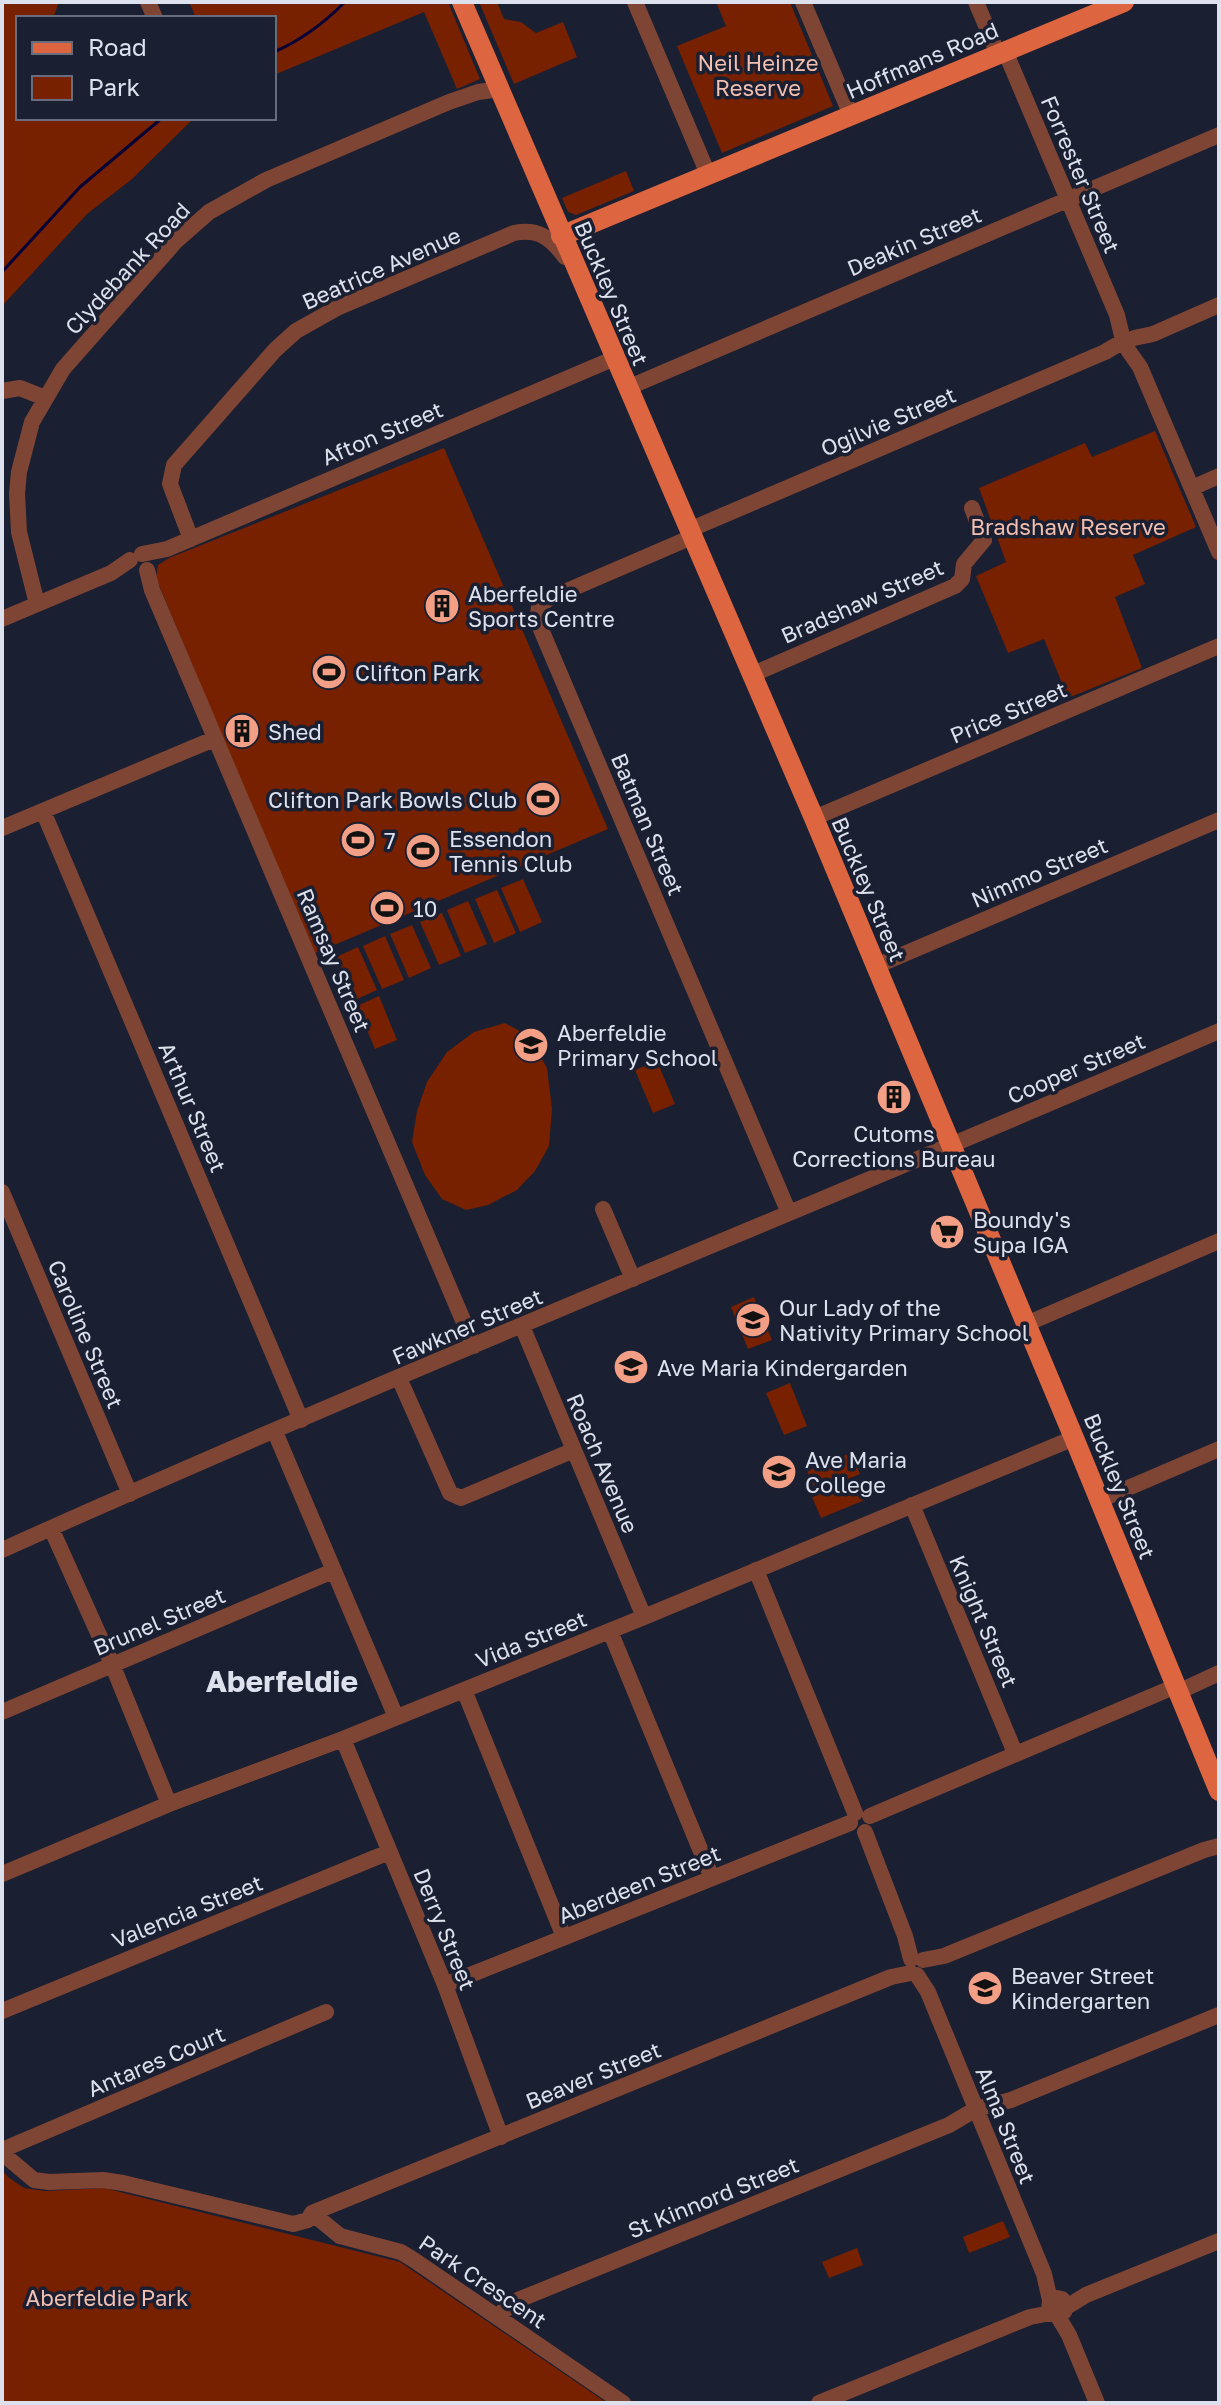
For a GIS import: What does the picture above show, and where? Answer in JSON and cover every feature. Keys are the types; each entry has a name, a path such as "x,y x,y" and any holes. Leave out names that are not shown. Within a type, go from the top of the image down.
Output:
{"main road":[{"name":"Hoffmans Road","path":"561,236 1124,2"},
{"name":"Buckley Street","path":"463,4 814,818 1219,1791"}],"street":[{"path":"635,2 708,174"},
{"path":"803,2 851,115"},
{"name":"Forrester Street","path":"976,2 1068,199 1219,552"},
{"name":"Clydebank Road","path":"37,604 22,551 17,514 19,472 27,438 45,398 63,369 158,260 209,212 266,180 449,102 478,92 500,89"},
{"name":"Deakin Street","path":"627,388 1219,135"},
{"name":"Beatrice Avenue","path":"191,539 170,484 174,465 285,340 305,325 337,308 514,233 532,231 546,237 555,243 578,275"},
{"name":"Ogilvie Street","path":"690,533 1219,305"},
{"name":"Afton Street","path":"140,565 167,549 615,358"},
{"path":"2,391 20,388 45,398"},
{"path":"1192,488 1219,476"},
{"name":"Bradshaw Street","path":"751,675 955,586 962,579 964,564 984,540 972,508"},
{"name":"Batman Street","path":"690,533 548,599 539,607 537,620 789,1213"},
{"path":"2,619 111,573 140,565"},
{"name":"Ramsay Street","path":"140,565 474,1346"},
{"name":"Price Street","path":"814,818 1219,646"},
{"path":"2,828 214,739"},
{"name":"Arthur Street","path":"43,811 301,1420"},
{"name":"Nimmo Street","path":"876,966 1219,820"},
{"name":"Cooper Street","path":"950,1145 1219,1031"},
{"name":"Fawkner Street","path":"2,1550 950,1145"},
{"name":"Caroline Street","path":"2,1192 130,1494"},
{"path":"603,1209 633,1279"},
{"path":"1026,1324 1219,1241"},
{"name":"Roach Avenue","path":"522,1326 644,1617"},
{"path":"399,1378 450,1493 461,1498 574,1450"},
{"path":"275,1432 396,1717"},
{"name":"Vida Street","path":"2,1874 169,1804 343,1739 610,1631 1074,1438"},
{"path":"1100,1500 1219,1449"},
{"name":"Knight Street","path":"912,1505 1015,1753"},
{"path":"51,1528 112,1664 169,1804"},
{"name":"Alma Street","path":"756,1570 1097,2403"},
{"name":"Brunel Street","path":"2,1712 333,1571"},
{"path":"610,1631 712,1878"},
{"name":"Aberdeen Street","path":"445,1985 860,1821 1015,1753 1219,1673"},
{"path":"464,1690 564,1937"},
{"name":"Derry Street","path":"343,1739 445,1985 501,2137"},
{"name":"Beaver Street","path":"312,2213 1214,1845"},
{"name":"Valencia Street","path":"2,2011 389,1852"},
{"name":"Antares Court","path":"2,2151 326,2012"},
{"name":"St Kinnord Street","path":"497,2316 518,2300 1219,2015"},
{"path":"2,2151 34,2180 123,2183 293,2224 308,2220 312,2213"},
{"name":"Park Crescent","path":"312,2213 340,2236 401,2252 623,2403"},
{"path":"819,2403 1219,2241"}],"green space":[{"path":"2,2 59,2 54,16 16,16 16,120 192,120 132,179 87,214 2,306"},
{"path":"189,2 448,2 480,79 457,89 424,12 276,74 276,16 195,16"},
{"path":"479,2 497,2 504,19 521,22 536,33 563,22 577,57 514,84"},
{"name":"Neil Heinze Reserve","path":"716,2 790,2 833,106 722,153 677,46 726,26"},
{"path":"626,171 634,191 576,215 568,212 562,198"},
{"name":"Bradshaw Reserve","path":"1155,431 1196,527 1133,555 1145,584 1115,597 1142,668 1068,698 1044,639 1008,653 976,576 1006,562 979,488 1085,443 1092,457"},
{"name":"Clifton Park","path":"444,448 608,829 313,954 156,578 158,565"},
{"path":"523,879 542,922 520,932 501,888"},
{"path":"497,890 516,933 494,943 475,899"},
{"path":"468,901 487,944 465,953 447,910"},
{"path":"442,913 461,956 439,965 420,922"},
{"path":"412,925 431,968 409,978 390,934"},
{"path":"385,936 404,980 382,989 363,946"},
{"path":"358,947 377,990 355,1000 336,957"},
{"path":"379,996 397,1040 375,1049 357,1006"},
{"path":"505,1023 529,1036 547,1068 552,1109 549,1146 535,1171 517,1190 488,1205 466,1210 442,1199 425,1175 412,1142 417,1111 427,1082 447,1052 474,1032"},
{"path":"657,1061 675,1104 653,1113 635,1070"},
{"path":"754,1297 772,1340 748,1349 731,1307"},
{"path":"790,1383 807,1426 784,1435 766,1393"},
{"path":"851,1453 860,1474 816,1492 807,1471"},
{"path":"856,1479 865,1500 821,1518 812,1497"},
{"name":"Aberfeldie Park","path":"2,2170 24,2188 45,2191 104,2188 400,2262 607,2403 2,2403"},
{"path":"1003,2221 1010,2237 969,2253 963,2237"},
{"path":"857,2248 863,2265 829,2278 822,2262"}],"waterway":[{"path":"276,51 312,31 345,2"},
{"path":"2,272 80,187 160,120"}],"place":[{"name":"Aberfeldie Sports Centre","path":"442,606"},
{"name":"Clifton Park","path":"329,672"},
{"name":"Shed","path":"242,731"},
{"name":"Clifton Park Bowls Club","path":"543,799"},
{"name":"7","path":"358,840"},
{"name":"Essendon Tennis Club","path":"423,851"},
{"name":"10","path":"387,908"},
{"name":"Aberfeldie Primary School","path":"531,1045"},
{"name":"Cutoms Corrections Bureau","path":"894,1097"},
{"name":"Boundy's Supa IGA","path":"947,1232"},
{"name":"Our Lady of the Nativity Primary School","path":"753,1320"},
{"name":"Ave Maria Kindergarden","path":"631,1367"},
{"name":"Ave Maria College","path":"779,1472"},
{"name":"Beaver Street Kindergarten","path":"985,1988"}],"district":[{"name":"Aberfeldie","path":"282,1681"}]}
